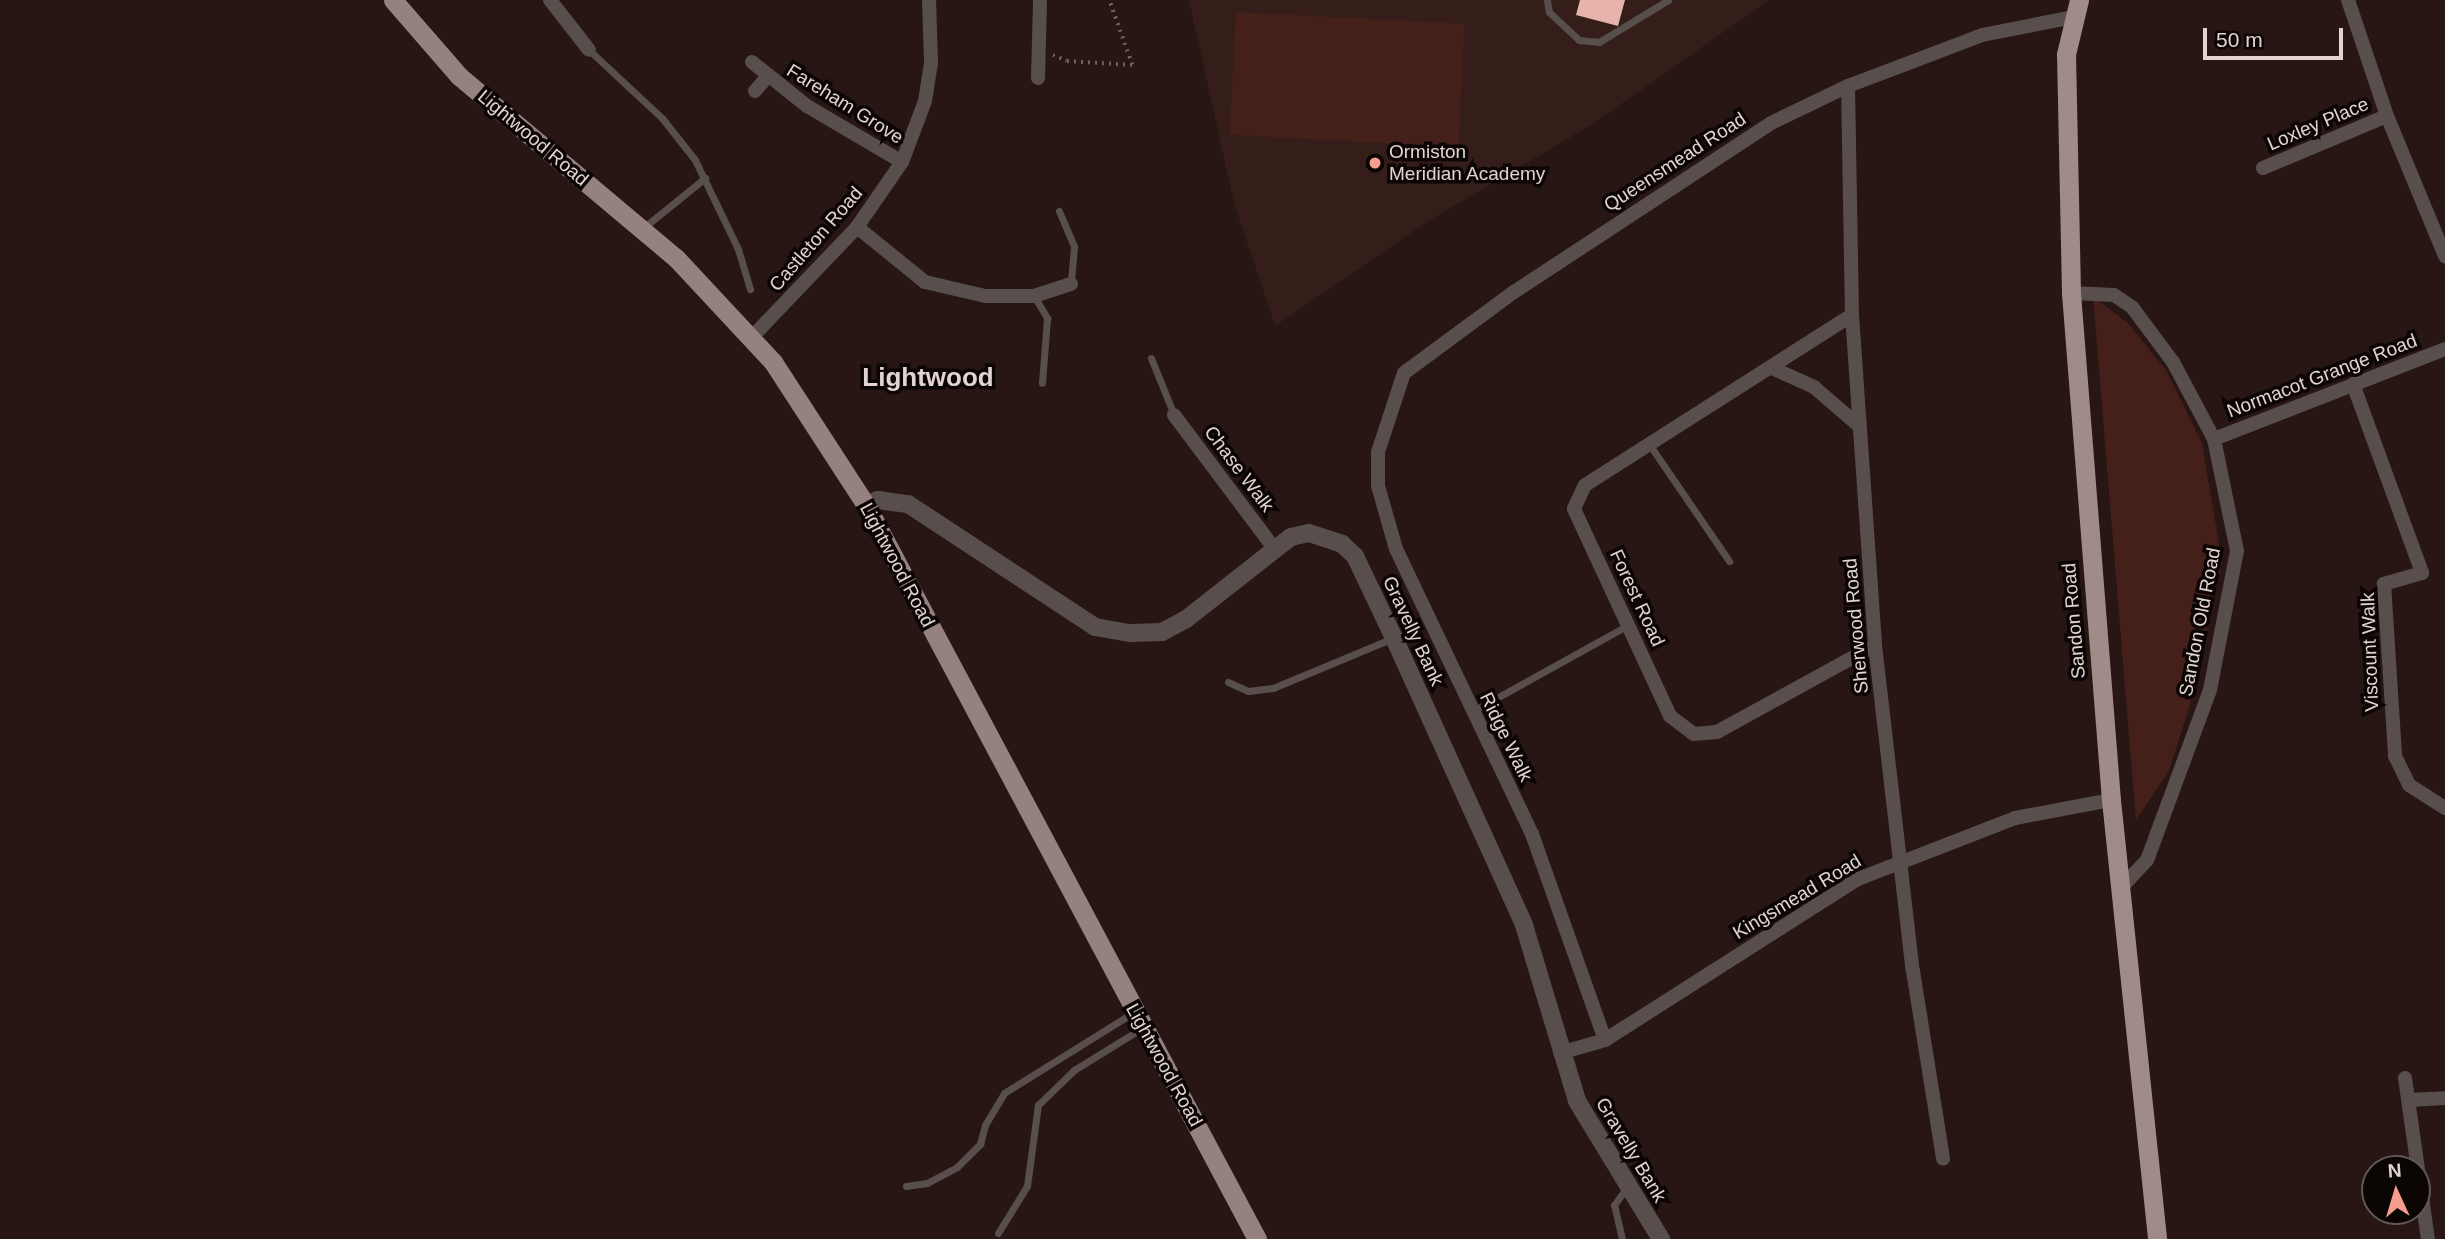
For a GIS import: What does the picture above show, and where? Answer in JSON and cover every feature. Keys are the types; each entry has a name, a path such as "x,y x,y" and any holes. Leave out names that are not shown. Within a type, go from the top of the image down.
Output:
{"highway":[{"name":"Sandon Road","path":"2077,8 2066,54 2065,114 2071,293 2111,800 2157,1239"}],"main road":[{"name":"Lightwood Road","path":"393,0 459,76 643,229 753,336 834,451 866,505 1257,1239"}],"street":[{"path":"550,0 589,50"},
{"name":"Castleton Road","path":"753,336 858,227 902,162 925,101 931,62 929,0"},
{"path":"1038,78 1041,50 1040,0"},
{"path":"2348,0 2387,116 2445,256"},
{"name":"Queensmead Road","path":"1378,452 1404,373 1514,292 1770,123 1848,86 1982,35 2077,8"},
{"name":"Fareham Grove","path":"752,62 767,77 850,134 902,162"},
{"name":"Fareham Grove","path":"755,91 767,77"},
{"name":"Sherwood Road","path":"1848,86 1852,315 1875,645 1900,860 1943,1159"},
{"name":"Loxley Place","path":"2263,168 2387,116"},
{"path":"858,227 925,282 985,296 1034,296 1071,284"},
{"name":"Sandon Old Road","path":"2071,293 2114,295 2132,307 2173,362 2214,439 2237,551 2210,690 2147,860 2120,889"},
{"name":"Forest Road","path":"1852,315 1585,485 1574,501 1574,509 1670,716 1682,728 1703,736 1717,732 1875,645"},
{"name":"Normacot Grange Road","path":"2214,439 2445,349"},
{"path":"1772,368 1814,387 1859,426"},
{"name":"Viscount Walk","path":"2353,384 2422,573 2384,584 2395,756 2409,785 2445,808"},
{"name":"Chase Walk","path":"1174,415 1273,547"},
{"name":"Ridge Walk","path":"1378,452 1378,486 1396,549 1532,834 1605,1040"},
{"name":"Gravelly Bank","path":"866,505 878,500 908,504 1095,627 1130,633 1162,632 1185,620 1273,547 1310,533 1342,544 1355,556 1524,925 1560,1053 1577,1101 1661,1239"},
{"name":"Kingsmead Road","path":"1560,1053 1605,1040 1858,878 2015,818 2111,800"},
{"path":"2405,1078 2428,1239"},
{"path":"2409,1100 2445,1098"}],"lane":[{"path":"1546,0 1549,12 1579,40 1599,42 1668,0"},
{"path":"589,50 662,118 705,178 738,248 750,289"},
{"path":"643,229 705,178"},
{"path":"1059,211 1074,247 1071,284"},
{"path":"1034,296 1047,318 1042,383"},
{"path":"1151,359 1174,415"},
{"path":"1649,444 1729,561"},
{"path":"1472,712 1628,625"},
{"path":"1228,682 1248,691 1273,688 1394,638"},
{"path":"906,1186 928,1183 964,1162 981,1144 985,1125 1004,1093 1138,1019"},
{"path":"998,1233 1027,1186 1038,1105 1074,1070 1138,1019"},
{"path":"1622,1239 1614,1205 1628,1186"}],"path":[{"path":"1041,50 1067,61 1132,65 1109,0"}],"shaded area":[{"name":"Ormiston Meridian Academy","path":"1189,0 1769,0 1594,123 1430,220 1275,326 1234,203"},
{"path":"1236,12 1465,24 1458,147 1230,135"},
{"path":"2093,297 2128,323 2166,370 2202,443 2222,562 2189,708 2169,771 2136,820"}],"building":[{"path":"1580,0 1625,0 1618,26 1576,15"}],"place":[{"name":"Ormiston Meridian Academy","path":"1375,163"}],"district":[{"name":"Lightwood","path":"928,378"}]}
